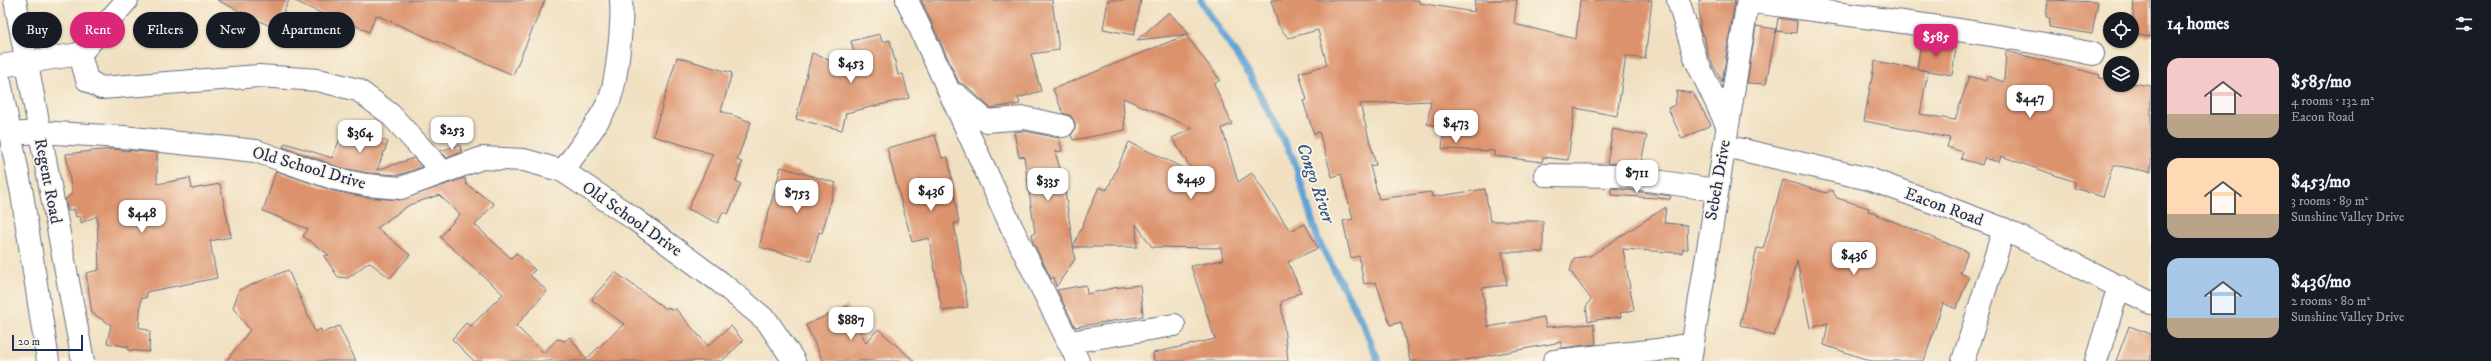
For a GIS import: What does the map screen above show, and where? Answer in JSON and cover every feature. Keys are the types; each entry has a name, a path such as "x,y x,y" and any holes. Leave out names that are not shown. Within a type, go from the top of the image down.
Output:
{"street":[{"name":"Regent Road","path":"14,0 38,132 83,361"},
{"path":"0,66 80,54 127,0"},
{"path":"563,171 589,134 609,100 622,18 621,0"},
{"path":"908,0 1012,228 1074,352 1174,325"},
{"path":"1678,0 1696,60 1727,125"},
{"path":"1748,0 1858,18 1941,27 2042,43 2093,54"},
{"name":"Sebeh Drive","path":"1690,353 1748,0"},
{"path":"80,54 87,80 101,88 259,76 318,80 358,90 390,114 442,171"},
{"name":"Regent Road","path":"0,82 48,361"},
{"path":"949,88 986,121 1025,118 1063,126"},
{"name":"Old School Drive","path":"10,134 38,132 123,137 256,151 336,179 366,185 401,188 442,171 482,158 524,160 563,171 633,218 732,292 767,321 794,361"},
{"name":"Eacon Road","path":"1725,146 1869,179 2004,229 2151,303"},
{"path":"1545,175 1621,176 1716,190"},
{"path":"1963,361 2004,229"},
{"path":"2096,361 2119,286"},
{"path":"1554,361 1658,350 1690,353"}],"building":[{"path":"217,0 289,0 284,12 268,12 268,25 260,21 260,12 241,12"},
{"path":"293,0 545,0 513,75 376,15 369,32 355,26 355,12 318,12"},
{"path":"921,0 1052,0 1059,50 1031,54 1041,91 1018,98 1020,104 990,108 968,87 959,83"},
{"path":"1108,0 1141,0 1134,35 1103,29"},
{"path":"1271,0 1419,0 1419,3 1474,12 1475,0 1517,0 1514,24 1576,39 1580,0 1652,0 1645,59 1626,56 1617,116 1575,108 1568,160 1543,157 1542,162 1494,156 1494,151 1442,149 1444,127 1427,124 1431,101 1360,104 1376,165 1370,166 1379,199 1431,192 1432,197 1485,189 1490,221 1543,221 1543,252 1502,252 1507,285 1482,288 1488,327 1544,317 1546,327 1594,324 1596,344 1561,348 1561,342 1460,361 1410,361 1401,322 1390,325 1376,282 1364,284 1359,256 1351,258 1343,221 1353,219 1341,174 1332,177 1319,132 1314,134 1303,101 1307,100 1299,73 1327,65 1318,30 1288,38 1279,26"},
{"path":"1699,0 1735,0 1722,82 1708,55 1704,35 1702,35 1700,29"},
{"path":"2048,0 2098,2 2092,34 2049,27 2050,18 2046,17"},
{"path":"2134,0 2151,0 2151,37 2139,35 2139,12 2133,12"},
{"path":"1169,12 1189,34 1137,40"},
{"path":"1778,18 1797,21 1796,33 1776,31"},
{"path":"1756,26 1776,29 1766,84 1747,83"},
{"path":"880,34 882,42 890,40 898,75 903,74 909,98 846,113 842,130 796,119 812,53 859,73 851,41"},
{"path":"1186,35 1220,80 1214,84 1232,124 1222,128 1238,182 1252,173 1290,231 1305,224 1318,248 1288,262 1301,292 1281,302 1288,361 1154,361 1153,353 1215,339 1191,266 1223,260 1221,248 1152,247 1136,224 1137,247 1073,247 1099,187 1107,190 1129,142 1194,173 1172,138 1193,128 1123,98 1125,130 1073,140 1071,135 1075,129 1075,122 1071,116 1063,113 1053,89"},
{"path":"1921,42 1956,48 1952,75 1917,69"},
{"path":"2006,51 2100,75 2099,78 2103,79 2103,92 2139,92 2139,84 2151,86 2151,172 2113,165 2103,197 2074,188 2075,182 2001,156 1999,162 1984,158 1982,165 1961,159 1963,152 1947,147 1950,138 1864,121 1875,61 1928,71 1920,114 1955,120 1969,76 1986,81 1987,76 2004,82"},
{"path":"677,57 732,73 721,111 751,122 737,160 742,162 736,181 741,184 728,214 723,212 718,223 688,209 713,154 653,136"},
{"path":"1677,91 1693,93 1711,125 1682,139 1668,108 1675,105"},
{"path":"346,124 388,142 377,170 414,158 422,167 399,175 368,173 339,167 283,147 285,143 332,158"},
{"path":"1613,129 1647,136 1640,166 1607,163"},
{"path":"1024,131 1059,138 1062,151 1055,152 1063,178 1075,259 1056,287 1054,277 1051,279 1033,242 1032,234 1035,233 1024,156 1019,157 1014,132"},
{"path":"935,135 942,158 948,157 959,223 954,223 968,307 942,311 929,238 912,242 887,148"},
{"path":"460,145 461,152 447,158 440,151"},
{"path":"111,149 157,153 157,184 190,178 192,189 220,184 231,237 210,241 217,278 146,292 147,297 141,299 139,327 150,331 149,352 128,350 129,347 107,343 111,325 92,313 86,273 99,270 97,216 81,223 80,216 76,217 74,209 68,211 65,200 72,193 66,154"},
{"path":"781,167 836,183 822,233 819,232 811,261 759,247"},
{"path":"276,171 334,191 365,197 400,200 465,178 466,184 494,204 475,225 511,258 516,253 535,270 530,275 547,291 516,326 544,353 557,339 565,341 570,337 586,359 624,324 593,301 592,298 615,272 666,309 668,307 673,311 675,308 708,346 731,326 743,341 722,361 474,361 452,339 466,323 471,326 503,294 440,237 460,214 439,195 409,205 377,228 410,255 390,278 369,262 348,278 338,277 324,256 329,255 303,236 308,229 263,211"},
{"path":"1783,180 1826,193 1832,190 1837,198 1869,208 1868,211 1968,252 1960,273 1969,277 1956,309 1943,303 1924,361 1871,361 1824,345 1828,323 1810,328 1797,261 1774,336 1740,325 1757,248 1763,249"},
{"path":"1611,188 1671,196 1670,199 1611,195"},
{"path":"1666,207 1664,223 1687,225 1688,249 1683,249 1682,253 1623,249 1634,310 1620,313 1621,317 1588,321 1586,307 1591,299 1570,271 1574,258 1590,256"},
{"path":"288,270 315,332 321,329 322,333 339,326 356,361 226,361 250,330 233,308 239,290"},
{"path":"1086,285 1087,294 1113,288 1140,285 1143,316 1075,327 1057,290"},
{"path":"847,306 866,343 878,329 914,361 823,361 806,325"},
{"path":"2129,326 2151,334 2151,361 2116,361"}],"waterway":[{"name":"Congo River","path":"1200,0 1249,74 1294,160 1318,240 1364,325 1378,361"}]}
